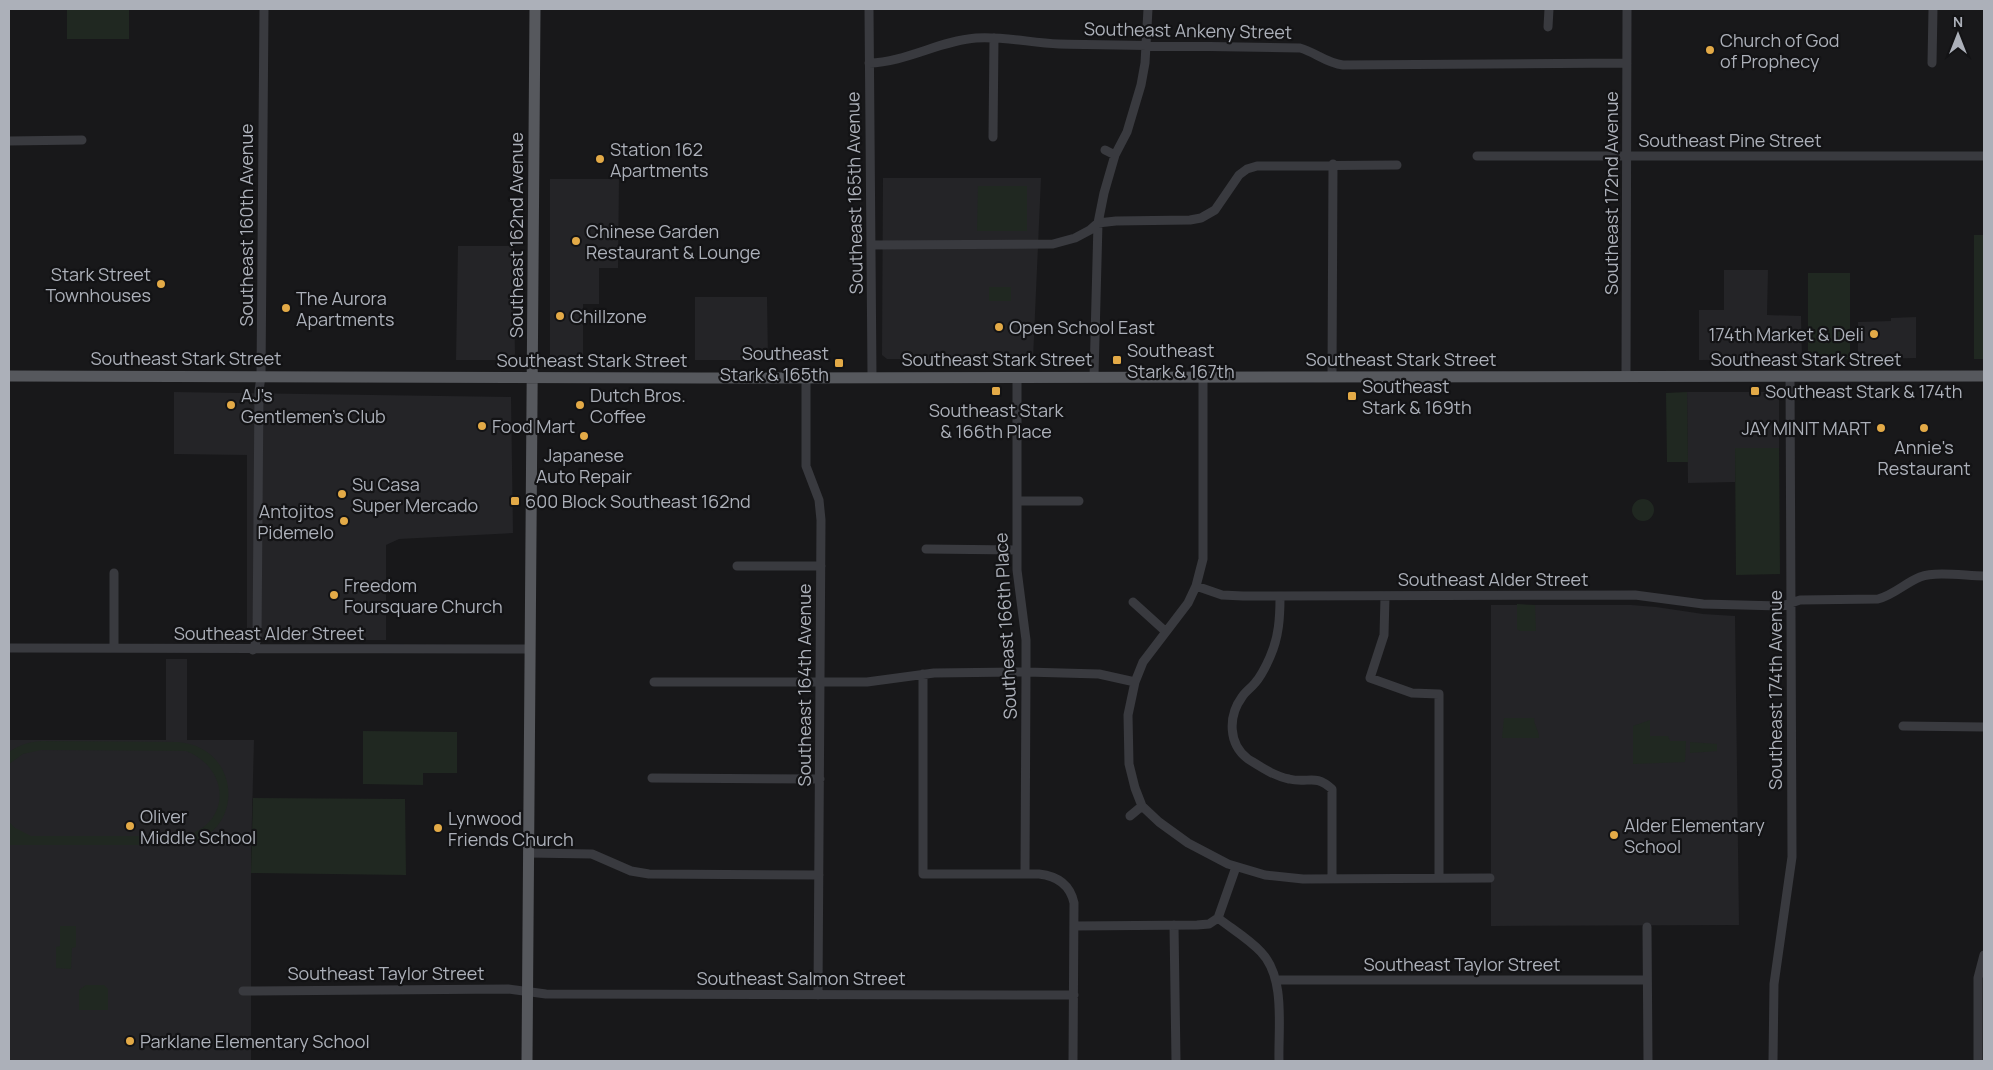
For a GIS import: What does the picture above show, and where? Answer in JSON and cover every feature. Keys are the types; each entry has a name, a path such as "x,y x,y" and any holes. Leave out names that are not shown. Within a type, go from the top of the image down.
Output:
{"main road":[{"name":"Southeast 162nd Avenue","path":"527,1061 535,9"},
{"name":"Southeast Stark Street","path":"9,376 1984,376"}],"street":[{"name":"Southeast 160th Avenue","path":"253,650 257,639 264,9"},
{"name":"Southeast 165th Avenue","path":"869,9 872,376"},
{"path":"1094,376 1098,224 1104,193 1115,155 1127,132 1141,85 1148,9"},
{"path":"1548,27 1549,9"},
{"name":"Southeast 172nd Avenue","path":"1626,376 1627,9"},
{"path":"1932,63 1933,9"},
{"name":"Southeast Ankeny Street","path":"869,63 904,58 958,41 994,38 1058,44 1300,48 1308,50 1333,64 1343,65 1627,63"},
{"path":"994,38 994,137"},
{"path":"9,141 82,140"},
{"path":"1105,150 1115,155"},
{"name":"Southeast Pine Street","path":"1476,156 1984,156"},
{"path":"1332,376 1333,164"},
{"path":"871,245 1053,244 1075,238 1098,224 1116,221 1190,220 1201,218 1215,210 1236,179 1247,169 1257,166 1397,165"},
{"name":"Southeast 174th Avenue","path":"1773,1061 1774,984 1792,857 1790,376"},
{"name":"Southeast 164th Avenue","path":"806,377 806,459 808,474 821,509 818,995"},
{"name":"Southeast 166th Place","path":"1017,377 1018,580 1026,640 1025,874"},
{"path":"1203,377 1203,559 1196,586 1180,615 1143,662 1135,682 1128,715 1129,764 1142,806 1159,822 1188,844 1236,867 1286,878 1490,878"},
{"path":"1017,501 1079,501"},
{"path":"926,549 1017,550"},
{"path":"738,566 821,566"},
{"path":"114,574 114,648"},
{"name":"Southeast Alder Street","path":"1196,586 1222,595 1635,595 1736,606 1782,606 1800,600 1869,601 1889,596 1908,583 1925,576 1984,576"},
{"path":"1280,596 1277,638 1256,682 1241,697 1234,711 1232,732 1238,748 1246,757 1266,770 1290,780 1322,780 1332,788 1332,878"},
{"path":"1385,596 1384,635 1370,678 1412,693 1439,694 1439,878"},
{"path":"1133,602 1166,631"},
{"name":"Southeast Alder Street","path":"9,648 253,650 529,649"},
{"path":"654,682 881,681 924,674 1026,672 1099,674 1135,682"},
{"path":"924,674 924,874 1049,875 1066,885 1072,895 1074,926 1072,1061"},
{"path":"1903,726 1984,727"},
{"path":"652,778 820,779"},
{"path":"1130,816 1142,806"},
{"path":"528,853 592,854 631,871 649,874 819,875"},
{"path":"1074,926 1209,924 1218,918 1236,867"},
{"path":"1218,918 1262,952 1272,970 1276,980 1279,1061"},
{"path":"1174,925 1176,1061"},
{"path":"1647,927 1648,1061"},
{"path":"1978,1061 1978,978 1984,955"},
{"name":"Southeast Taylor Street","path":"1276,980 1647,980"},
{"name":"Southeast Taylor Street","path":"244,991 508,989 528,991"},
{"name":"Southeast Salmon Street","path":"528,991 556,994 1074,995"}],"shaded area":[{"path":"67,9 129,9 129,39 67,39"},
{"path":"883,178 1041,178 1033,359 887,359 882,355"},
{"path":"550,179 619,179 618,268 599,268 599,304 583,304 583,360 550,360"},
{"path":"978,186 1027,186 1027,231 977,231"},
{"path":"1974,235 1984,235 1984,359 1974,359"},
{"path":"458,246 513,246 515,354 511,360 456,360"},
{"path":"1724,270 1768,270 1767,315 1801,316 1802,359 1699,360 1699,310 1724,310"},
{"path":"1808,273 1850,273 1850,359 1808,359"},
{"path":"989,287 1011,287 1011,301 989,301"},
{"path":"695,297 767,297 768,360 695,360"},
{"path":"1916,317 1916,358 1858,359 1858,322 1891,321 1891,318"},
{"path":"174,392 511,397 513,533 399,539 386,545 386,640 247,640 247,455 174,454"},
{"path":"1687,392 1773,392 1779,399 1779,448 1735,448 1735,482 1688,483"},
{"path":"1687,392 1688,462 1667,462 1666,393"},
{"path":"1735,448 1779,448 1780,574 1736,575"},
{"path":"1643,499 1653,506 1654,510 1647,520 1643,521 1633,514 1632,510 1639,500"},
{"path":"1517,604 1535,605 1536,631 1520,631 1517,629"},
{"name":"Alder Elementary School","path":"1491,605 1631,605 1735,616 1739,925 1491,926"},
{"name":"Oliver Middle School","path":"166,659 187,659 187,740 254,740 251,854 251,1061 9,1061 9,740 166,740"},
{"path":"1504,718 1534,718 1539,738 1502,738"},
{"path":"1650,720 1650,736 1668,736 1670,741 1686,741 1685,762 1633,764 1633,726"},
{"path":"363,731 457,732 457,773 423,773 423,785 363,784"},
{"path":"41,741 178,742 199,747 214,758 224,773 228,789 227,807 220,823 206,836 187,845 9,845 9,836 11,836 9,834 9,822 15,828 31,836 185,836 200,829 211,820 218,808 220,795 217,782 211,770 201,759 186,751 41,750 23,754 9,764 9,752 24,744"},
{"path":"1690,742 1717,744 1717,751 1690,753"},
{"path":"253,798 405,799 406,875 251,873"},
{"path":"60,926 76,926 76,947 72,948 71,969 56,968 56,947 60,946"},
{"path":"86,985 104,985 108,989 108,1010 79,1010 79,990"}],"place":[{"name":"Church of God of Prophecy","path":"1710,50"},
{"name":"Station 162 Apartments","path":"600,159"},
{"name":"Chinese Garden Restaurant & Lounge","path":"576,241"},
{"name":"Stark Street Townhouses","path":"161,284"},
{"name":"The Aurora Apartments","path":"286,308"},
{"name":"Chillzone","path":"560,316"},
{"name":"Open School East","path":"999,327"},
{"name":"174th Market & Deli","path":"1874,334"},
{"name":"Southeast Stark & 167th","path":"1117,360"},
{"name":"Southeast Stark & 165th","path":"839,363"},
{"name":"Southeast Stark & 166th Place","path":"996,391"},
{"name":"Southeast Stark & 174th","path":"1755,391"},
{"name":"Southeast Stark & 169th","path":"1352,396"},
{"name":"AJ's Gentlemen's Club","path":"231,405"},
{"name":"Dutch Bros. Coffee","path":"580,405"},
{"name":"Food Mart","path":"482,426"},
{"name":"JAY MINIT MART","path":"1881,428"},
{"name":"Annie's Restaurant","path":"1924,428"},
{"name":"Japanese Auto Repair","path":"584,436"},
{"name":"Su Casa Super Mercado","path":"342,494"},
{"name":"600 Block Southeast 162nd","path":"515,501"},
{"name":"Antojitos Pidemelo","path":"344,521"},
{"name":"Freedom Foursquare Church","path":"334,595"},
{"name":"Oliver Middle School","path":"130,826"},
{"name":"Lynwood Friends Church","path":"438,828"},
{"name":"Alder Elementary School","path":"1614,835"},
{"name":"Parklane Elementary School","path":"130,1041"}]}
